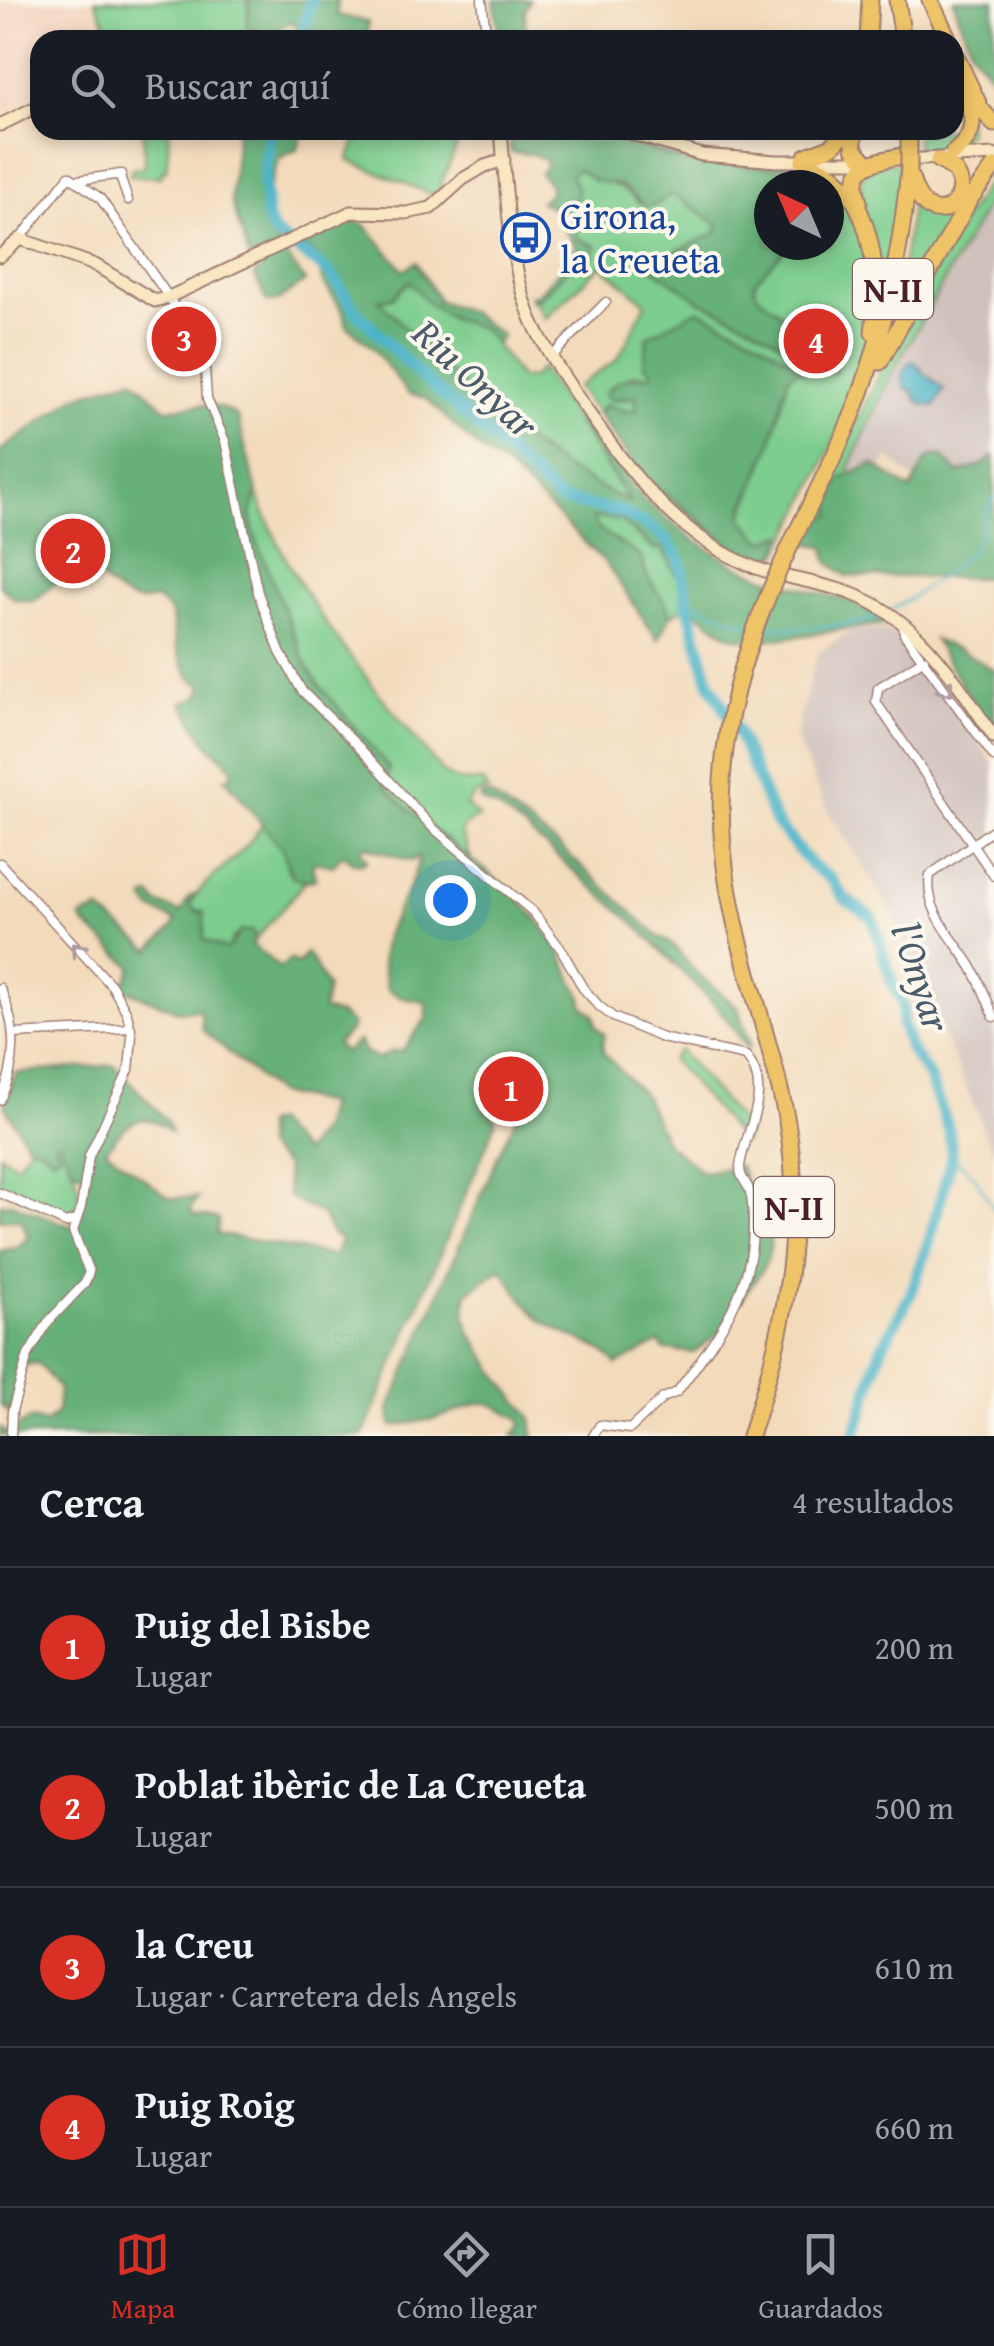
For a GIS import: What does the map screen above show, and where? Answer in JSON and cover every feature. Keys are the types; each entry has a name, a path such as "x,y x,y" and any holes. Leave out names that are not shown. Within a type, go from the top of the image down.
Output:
{"highway":[{"path":"868,30 870,0"},
{"path":"897,0 902,30"},
{"path":"930,0 944,30"},
{"path":"964,73 981,108 994,124"},
{"path":"853,140 865,159 907,162 921,203 933,210 947,210 960,196 962,180 946,156 966,142 973,128 964,98"},
{"path":"804,159 839,140"},
{"name":"N-II","path":"750,1436 787,1304 794,1244 793,1179 787,1122 728,896 722,772 732,703 752,631 850,421 892,288 908,140"},
{"path":"804,159 840,182 862,221"},
{"path":"856,404 876,303 871,249 856,184 865,159"},
{"path":"850,421 966,206 994,167"}],"main road":[{"path":"0,126 30,110"},
{"path":"502,140 520,277 532,318 552,356 643,487 666,509 745,564 840,590 876,605 903,623 940,662 994,737"},
{"path":"650,140 687,152 767,159 865,159 994,152"},
{"path":"907,162 946,156"},
{"path":"0,256 24,242 95,265 152,301 169,297 352,212 406,213 431,208 463,179 504,160"}],"street":[{"path":"482,0 486,30"},
{"path":"24,242 74,178 121,174 128,200"},
{"path":"74,178 100,198 169,297 198,348 205,368 206,399 225,442 258,593 280,652 302,692 433,828 532,912 599,1006 613,1017 662,1038 746,1056 756,1070 760,1093 740,1166 740,1176 749,1188 752,1202 753,1244 732,1314 677,1392 662,1398 630,1430 600,1426 594,1436"},
{"path":"552,356 606,302"},
{"path":"903,623 904,634 994,758"},
{"path":"924,659 878,688 876,702 994,876"},
{"path":"994,829 930,875 928,886 937,916 971,966 994,1016"},
{"path":"0,863 112,986 122,999 131,1028 128,1070 89,1156 76,1220 75,1241 89,1272 85,1284 48,1322 28,1354 12,1411 11,1436"},
{"path":"0,988 14,1034 10,1071 0,1100"},
{"path":"14,1034 131,1028"},
{"path":"0,1193 66,1222 76,1220"}],"shaded area":[{"path":"39,0 89,0 102,30 30,30 30,100 0,114 0,7"},
{"path":"994,192 994,456 983,465 958,473 943,457 920,469 918,479 888,457 882,468 873,464 852,474 851,464 891,375"},
{"path":"854,628 890,631 928,669 994,765 994,1154 891,911 828,811 795,737 817,654"}],"green space":[{"path":"95,0 249,0 249,30 108,30"},
{"path":"249,0 338,0 337,15 368,22 368,30 299,30 291,21 277,30 254,30 247,26"},
{"path":"494,0 530,0 525,11 526,30 498,30"},
{"path":"953,0 994,0 994,79 972,52"},
{"path":"964,110 967,117 968,132 964,135"},
{"path":"144,140 168,140 167,170 162,171 161,177 130,176 132,168 145,165"},
{"path":"236,140 300,140 298,149 279,158 262,210 267,230 305,281 278,301 267,302 254,274 262,269 256,256 250,259 231,201"},
{"path":"357,140 458,143 436,196 348,160"},
{"path":"514,140 622,140 688,163 808,170 754,170 754,260 775,260 755,281 754,288 813,340 823,337 838,356 836,372 828,372 752,325 700,301 643,259 646,252 664,257 716,233 719,225 672,194 646,207 620,185 595,181 578,169 570,175 577,188 577,199 557,204 575,222 578,239 596,246 592,257 585,252 536,302 531,301 531,295 535,296 570,259 576,246 554,208 540,202 550,193 550,185 540,173 546,166 545,160 533,154 511,152 509,145"},
{"path":"620,140 696,161 778,163 812,170 711,166 675,160"},
{"path":"916,140 959,140 948,149 917,150"},
{"path":"883,163 902,164 900,200 881,313 861,200 862,176"},
{"path":"578,169 617,186 639,203 678,195 719,225 716,233 664,257 646,252 643,259 700,301 752,325 833,373 836,371 837,353 823,338 813,340 757,295 755,281 775,260 844,260 844,196 858,223 869,265 871,307 865,350 853,393 818,477 779,554 766,565 742,555 651,487 577,387 618,359 646,303 601,265 545,319 536,302 585,252 592,256 595,246 578,239 556,203 572,202 577,188 570,174","holes":["698,310 754,337 806,370 795,371 788,378 771,444 742,518 762,541 778,536 769,559 753,559 730,545 673,498 649,484 599,415 600,408 636,411 636,396 619,400 610,387 634,374 650,376 652,371 644,364 647,343"]},
{"path":"994,174 994,192 891,375 851,464 852,474 839,480 831,501 832,515 810,521 917,298"},
{"path":"912,198 916,203 963,202 884,343 901,277"},
{"path":"354,221 365,225 404,270 416,262 439,301 470,312 502,336 496,344 477,326 440,312 409,281 392,298 379,300 464,387 526,440 559,464 630,502 579,423 580,414 643,499 693,539 737,566 856,603 892,624 767,639 732,636 685,607 679,579 662,548 655,550 621,521 593,519 598,529 641,557 646,574 671,615 658,640 605,562 508,468 483,452 425,398 408,394 373,348 347,326 323,279 317,256 299,243 322,230"},
{"path":"408,280 451,319 481,326 521,379 533,377 541,368 631,504 548,458 495,417 447,371 378,300 392,298"},
{"path":"698,310 754,337 808,371 795,371 788,378 771,444 743,510 742,518 763,541 784,535 777,552 769,559 754,559 730,545 673,498 649,484 599,415 605,404 636,411 636,396 611,400 605,395 619,381 650,376 652,371 644,364 648,336"},
{"path":"133,378 166,409 210,405 237,416 257,492 251,513 253,532 316,681 389,768 385,786 516,896 539,921 558,948 583,1006 594,1014 596,1026 605,1035 604,1053 645,1097 666,1143 703,1172 740,1166 751,1199 769,1233 769,1254 760,1272 741,1301 736,1302 723,1330 693,1353 663,1349 660,1342 617,1365 600,1350 541,1319 501,1268 467,1293 465,1314 471,1334 532,1418 534,1436 513,1436 522,1424 519,1418 489,1403 435,1419 392,1426 389,1410 503,1144 533,1085 535,1050 531,1047 521,1064 520,1078 511,1074 505,1077 483,1107 495,1119 495,1125 363,1436 0,1436 0,1428 6,1432 32,1419 46,1423 57,1412 59,1389 38,1363 23,1365 10,1413 0,1404 0,1251 18,1247 28,1237 21,1219 0,1220 0,1204 11,1203 75,1228 88,1176 73,1169 59,1142 56,1144 60,1153 53,1158 35,1145 29,1147 4,1105 16,1073 114,1065 167,1121 171,1132 151,1120 135,1122 120,1132 106,1150 170,1198 198,1198 190,1209 194,1215 219,1219 217,1234 335,1256 340,1239 332,1234 322,1215 288,1197 285,1166 265,1147 265,1124 274,1122 303,1153 321,1130 328,1104 276,1093 203,1030 200,1010 178,1011 118,987 132,967 81,917 99,910 150,950 176,921 151,909 144,899 151,895 157,903 181,913 189,897 196,894 190,905 196,912 204,912 204,940 227,950 241,931 252,931 252,945 280,968 290,959 298,964 306,953 327,987 323,1010 341,1015 352,1024 336,1044 345,1053 359,1040 365,1053 378,1059 402,1051 427,1017 426,1002 403,998 387,989 382,961 388,932 419,856 411,861 363,846 360,850 367,860 363,864 351,862 343,854 333,866 317,862 312,865 316,878 312,881 293,878 283,850 225,778 231,776 232,768 205,741 182,703 198,697 203,689 182,662 171,616 163,605 155,599 127,598 89,571 87,563 97,554 86,545 34,601 15,599 0,586 0,451 77,396"},
{"path":"936,455 958,473 983,465 994,456 994,578 847,576 828,562 825,546 805,543 802,537 810,521 832,515 831,501 839,480 873,464 911,490 926,460"},
{"path":"257,492 292,569 363,674 443,773 459,781 484,782 488,791 475,794 466,805 479,817 461,833 472,860 405,808 384,786 389,768 305,663 253,532 251,513"},
{"path":"592,519 622,521 654,550 661,547 679,579 685,607 671,615 646,574 641,557 598,529"},
{"path":"934,640 994,670 994,737"},
{"path":"490,795 558,845 658,936 673,945 696,972 738,1008 748,1049 719,1009 632,921 528,831 480,800"},
{"path":"262,824 283,850 289,873 305,882 255,940 235,936 227,950 204,940 202,912 191,909 191,901 246,846"},
{"path":"679,1050 748,1130 744,1143 671,1059"},
{"path":"59,1141 78,1188 76,1208 70,1217 0,1188 0,1154 17,1165 29,1147 35,1145 53,1158"}],"water":[{"path":"915,362 944,389 935,406 924,405 913,391 905,388 901,375 908,363"}],"waterway":[{"name":"Riu Onyar","path":"304,30 311,0"},
{"name":"l'Onyar","path":"269,140 264,183 267,218 273,232 330,273 357,312 408,364 560,500 620,512 667,540 680,560 709,681 738,733 776,823 812,866 831,879 845,899 872,917 903,1005 902,1024 910,1049 928,1075 949,1130 952,1155 930,1239 911,1294 881,1349 855,1436"},
{"path":"891,610 973,548 994,498"},
{"path":"686,599 751,624"},
{"path":"764,627 825,627 884,614"},
{"path":"952,1155 975,1177 994,1209"}],"place":[{"name":"Girona, la Creueta","path":"525,237"},
{"name":"la Creu","path":"184,339"},
{"name":"Puig Roig","path":"816,341"},
{"name":"Poblat ibèric de La Creueta","path":"73,551"},
{"name":"Puig del Bisbe","path":"511,1089"}]}
